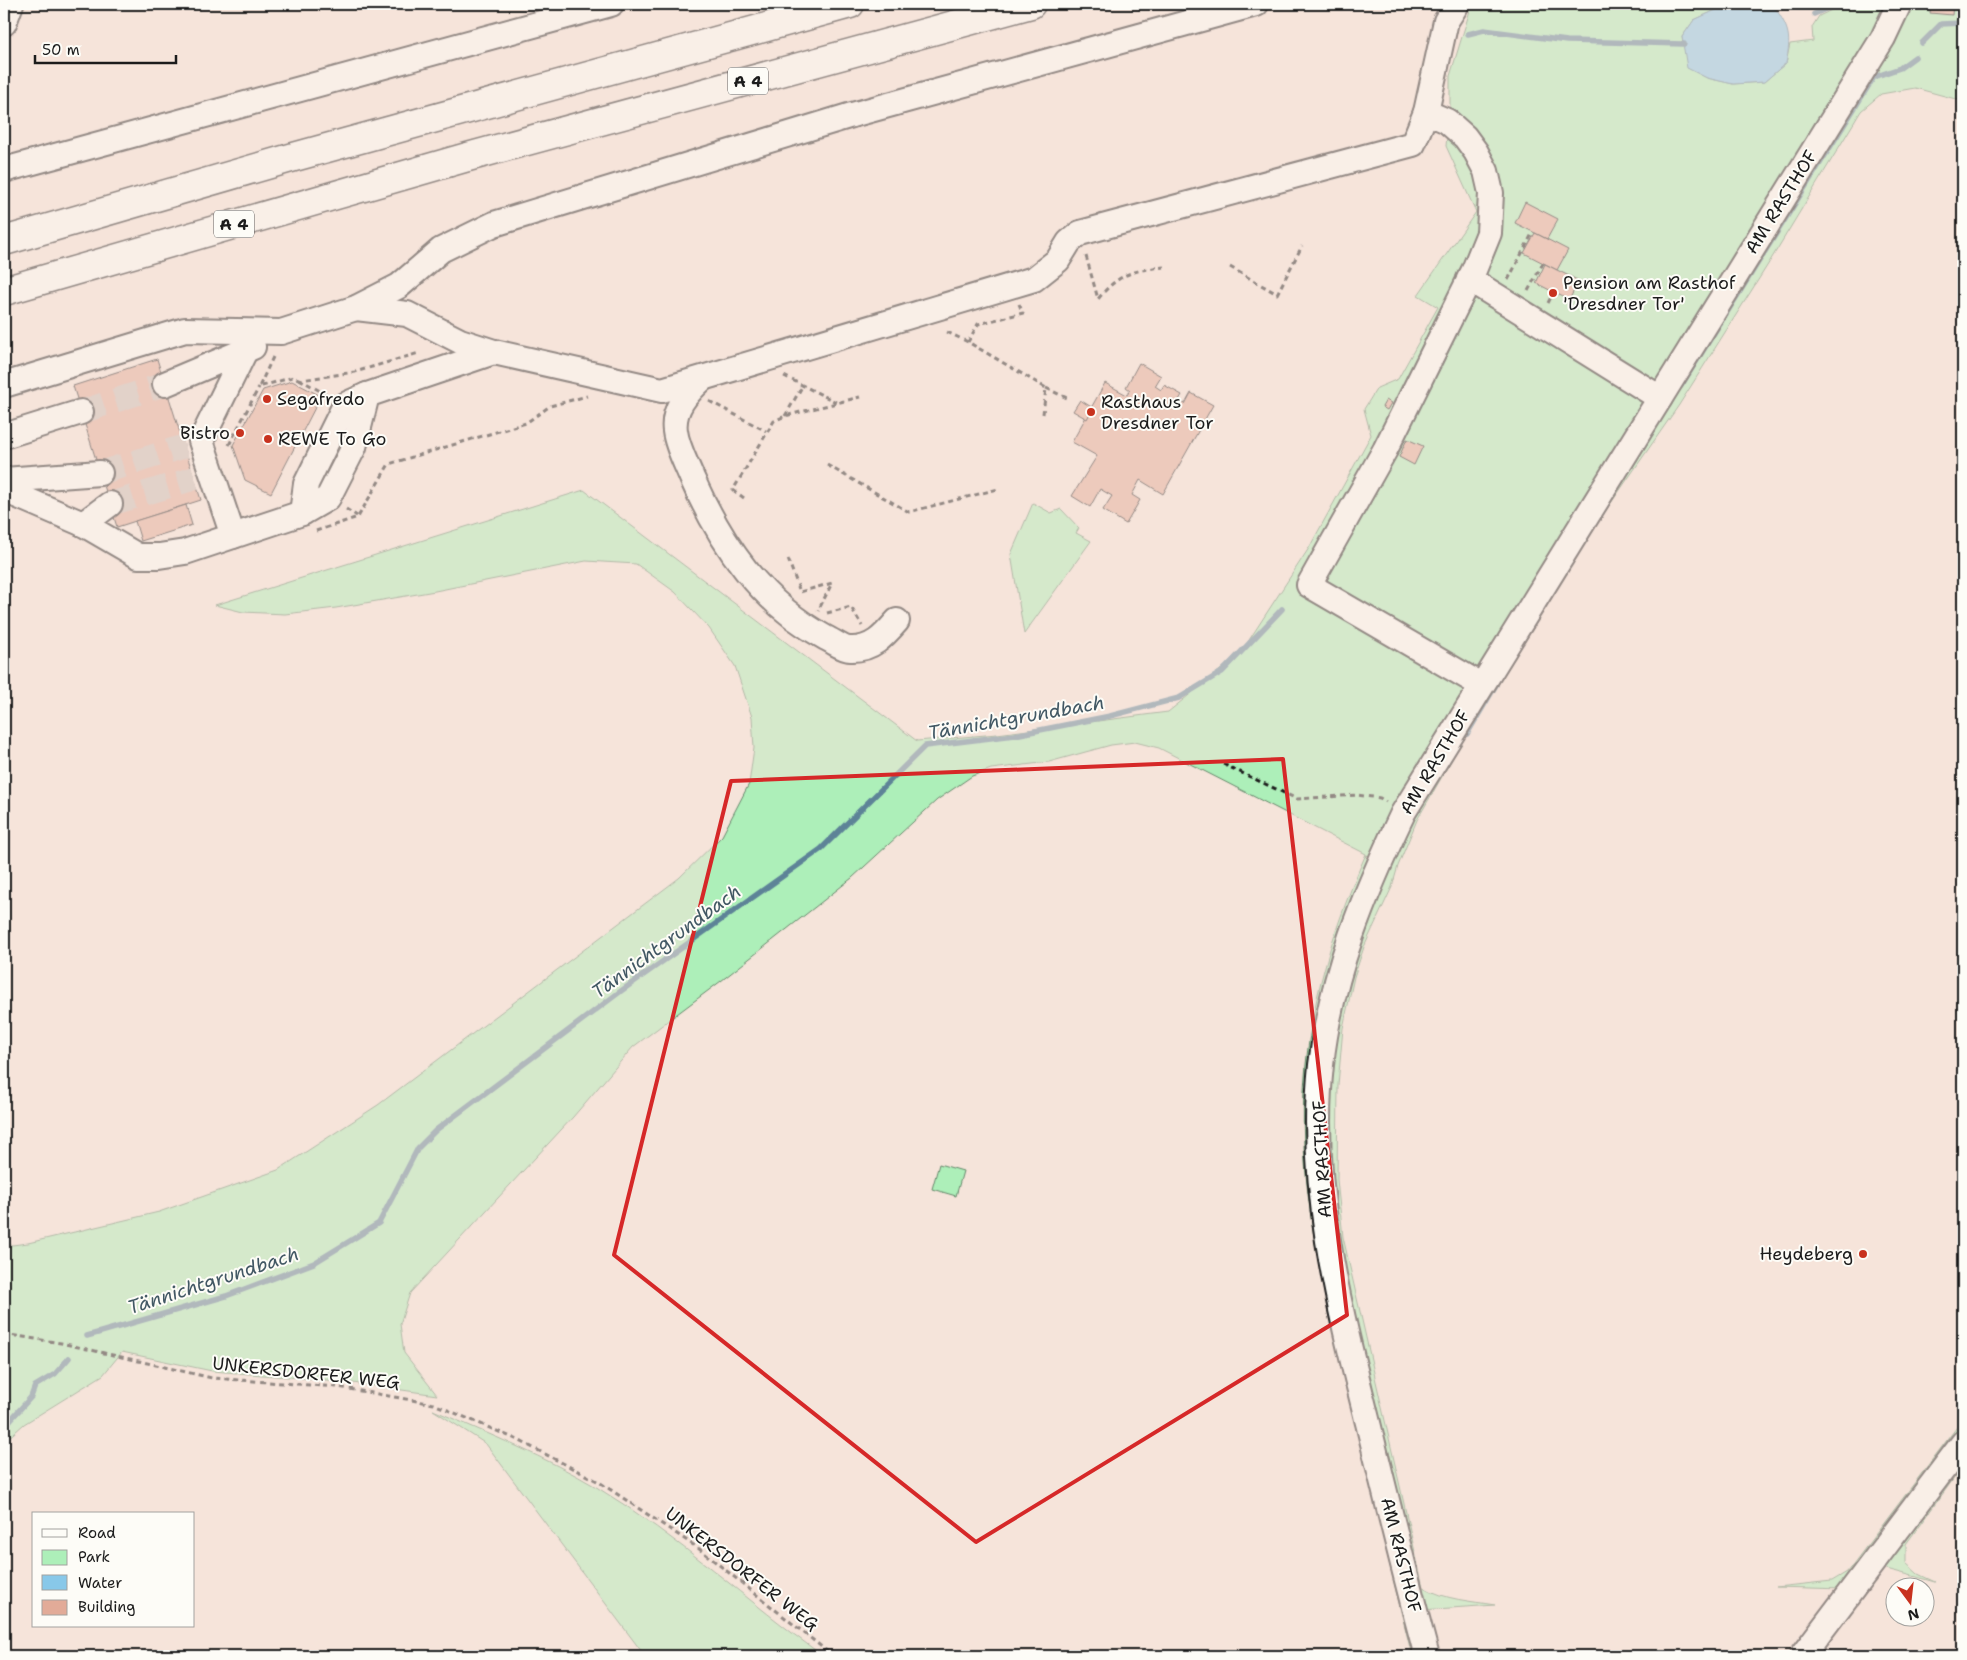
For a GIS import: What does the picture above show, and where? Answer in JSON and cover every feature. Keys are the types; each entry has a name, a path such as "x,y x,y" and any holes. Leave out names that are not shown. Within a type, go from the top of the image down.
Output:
{"highway":[{"path":"4,242 304,154 850,4"},
{"name":"A 4","path":"4,291 464,158 1031,4"}],"street":[{"path":"4,24 11,4"},
{"path":"4,170 610,4"},
{"path":"165,384 246,351 281,332 356,308 399,286 442,250 494,224 852,115 1256,4"},
{"path":"897,621 880,641 863,648 848,649 796,620 769,598 746,573 723,538 698,491 675,430 678,408 687,393 704,390 1034,279 1058,260 1069,242 1080,233 1413,144 1426,112 1446,21 1457,4"},
{"name":"AM RASTHOF","path":"1427,1656 1351,1355 1322,1208 1318,1126 1321,1064 1344,951 1365,894 1403,813 1883,38 1899,4"},
{"path":"1426,112 1447,121 1465,136 1486,171 1491,193 1492,215 1489,233 1385,450 1309,585 1481,686"},
{"path":"1471,274 1660,398"},
{"path":"356,308 407,314 460,341 494,352 657,390 704,390"},
{"path":"4,385 185,330 281,332"},
{"path":"233,536 203,475 193,443 246,351"},
{"path":"4,490 83,524 138,556 159,556 184,552 233,536 306,523 328,498 354,447 367,395 494,352"},
{"path":"4,436 81,412"},
{"path":"4,480 100,472"},
{"path":"83,524 110,504"},
{"path":"1802,1656 1963,1443"}],"path":[{"path":"1505,285 1533,232"},
{"path":"1080,233 1098,299 1110,284 1129,272 1164,267"},
{"path":"1230,267 1277,294 1302,246"},
{"path":"1525,298 1543,263"},
{"path":"1550,299 1554,293"},
{"path":"968,342 978,324 1023,314 1017,296"},
{"path":"947,332 1069,399"},
{"path":"301,380 355,372 422,352"},
{"path":"229,445 274,354"},
{"path":"784,376 837,402"},
{"path":"259,387 293,377 331,397"},
{"path":"785,416 803,385"},
{"path":"1042,414 1046,388"},
{"path":"704,390 766,431"},
{"path":"306,523 358,517 388,464 526,423 550,406 594,394"},
{"path":"744,498 732,490 766,431 774,421 785,416 860,397"},
{"path":"827,465 909,512 998,489"},
{"path":"788,559 800,592 832,582 816,616 850,607 863,628"},
{"path":"1223,764 1297,799 1357,795 1380,798 1403,813"},
{"name":"UNKERSDORFER WEG","path":"4,1334 61,1343 212,1378 338,1387 434,1404 518,1440 599,1482 698,1548 833,1656"}],"highlighted area":[{"path":"1283,759 1347,1315 976,1542 614,1255 731,781"}],"green space":[{"path":"1472,4 1729,4 1694,20 1682,37 1688,68 1707,78 1733,84 1764,82 1786,63 1790,44 1813,41 1812,27 1819,16 1844,4 1963,4 1963,101 1915,88 1881,94 1861,111 1767,266 1679,405 1604,513 1455,754 1417,820 1398,866 1392,887 1364,947 1354,977 1343,1028 1338,1085 1337,1180 1343,1237 1423,1587 1440,1595 1495,1605 1421,1610 1350,1315 1330,1210 1327,1177 1326,1109 1331,1041 1336,1008 1352,947 1367,903 1385,860 1366,855 1370,866 1353,906 1328,990 1320,1033 1315,1077 1312,1121 1313,1164 1317,1218 1322,1248 1355,1399 1417,1656 1412,1656 1330,1320 1314,1235 1304,1150 1303,1107 1306,1064 1315,1010 1336,931 1366,854 1159,748 1135,742 1111,745 1049,762 991,769 972,776 937,800 852,878 721,981 633,1047 573,1117 410,1293 400,1324 404,1353 437,1395 339,1381 212,1371 122,1352 103,1375 24,1424 4,1442 4,1246 28,1243 159,1212 278,1170 378,1105 679,878 722,836 749,784 754,748 752,717 735,666 709,628 675,592 636,564 586,561 435,591 336,608 285,614 243,612 215,605 584,490 917,741 997,734 1168,712 1240,654 1309,548 1371,435 1364,409 1377,388 1398,379 1438,307 1418,295 1476,212 1446,146 1450,107 1450,76"},
{"path":"1033,503 1051,513 1061,509 1079,528 1076,533 1091,541 1024,634 1011,554"},
{"path":"939,1164 963,1171 956,1196 932,1189"},
{"path":"433,1410 538,1456 598,1488 657,1527 823,1656 645,1656 486,1444"},
{"path":"1963,1419 1963,1426 1843,1589 1776,1587 1832,1581 1847,1572"},
{"path":"1963,1456 1963,1466 1906,1544 1906,1563 1918,1574 1926,1578 1879,1567"}],"water":[{"path":"1729,4 1752,4 1775,8 1784,22 1789,40 1786,63 1764,82 1733,84 1707,78 1687,68 1682,37 1694,20"}],"building":[{"path":"1931,4 1953,4 1952,15 1930,13"},
{"path":"1525,202 1558,219 1547,239 1515,223"},
{"path":"1535,233 1568,250 1557,270 1524,253"},
{"path":"1545,264 1579,281 1569,300 1536,283"},
{"path":"157,359 201,500 117,527 73,386"},
{"path":"1139,363 1161,376 1155,386 1161,390 1164,385 1182,395 1179,400 1185,404 1191,393 1213,405 1163,494 1140,480 1132,495 1140,500 1126,524 1103,510 1112,496 1100,489 1090,507 1072,496 1097,456 1072,442 1105,383 1127,395 1130,390 1126,387"},
{"name":"REWE To Go","path":"292,381 321,396 271,493 245,480 233,445 263,390"},
{"path":"1080,400 1093,408 1087,419 1073,411"},
{"path":"1386,400 1391,403 1387,410 1382,407"},
{"path":"1407,439 1423,446 1414,465 1399,457"},
{"path":"186,505 192,525 141,541 135,521"}],"waterway":[{"path":"1814,14 1837,4"},
{"path":"1922,43 1941,24 1963,23"},
{"path":"1468,34 1484,30 1567,41 1684,44"},
{"path":"1681,386 1874,77 1900,68 1915,57"},
{"path":"1959,71 1963,69"},
{"name":"Tännichtgrundbach","path":"87,1336 226,1296 314,1263 379,1223 418,1148 436,1130 621,991 821,849 925,746 1015,735 1110,716 1179,698 1222,672 1282,609"},
{"path":"1467,734 1496,685"},
{"name":"Tännichtgrundbach","path":"4,1427 31,1397 35,1386 55,1374 69,1358"}],"tunnel":[{"path":"81,412 165,384"},
{"path":"100,473 185,446"},
{"path":"110,504 195,478"}],"place":[{"name":"Pension am Rasthof 'Dresdner Tor'","path":"1553,293"},
{"name":"Segafredo","path":"267,399"},
{"name":"Rasthaus Dresdner Tor","path":"1091,412"},
{"name":"Bistro","path":"240,433"},
{"name":"REWE To Go","path":"268,439"},
{"name":"Heydeberg","path":"1863,1254"}]}
